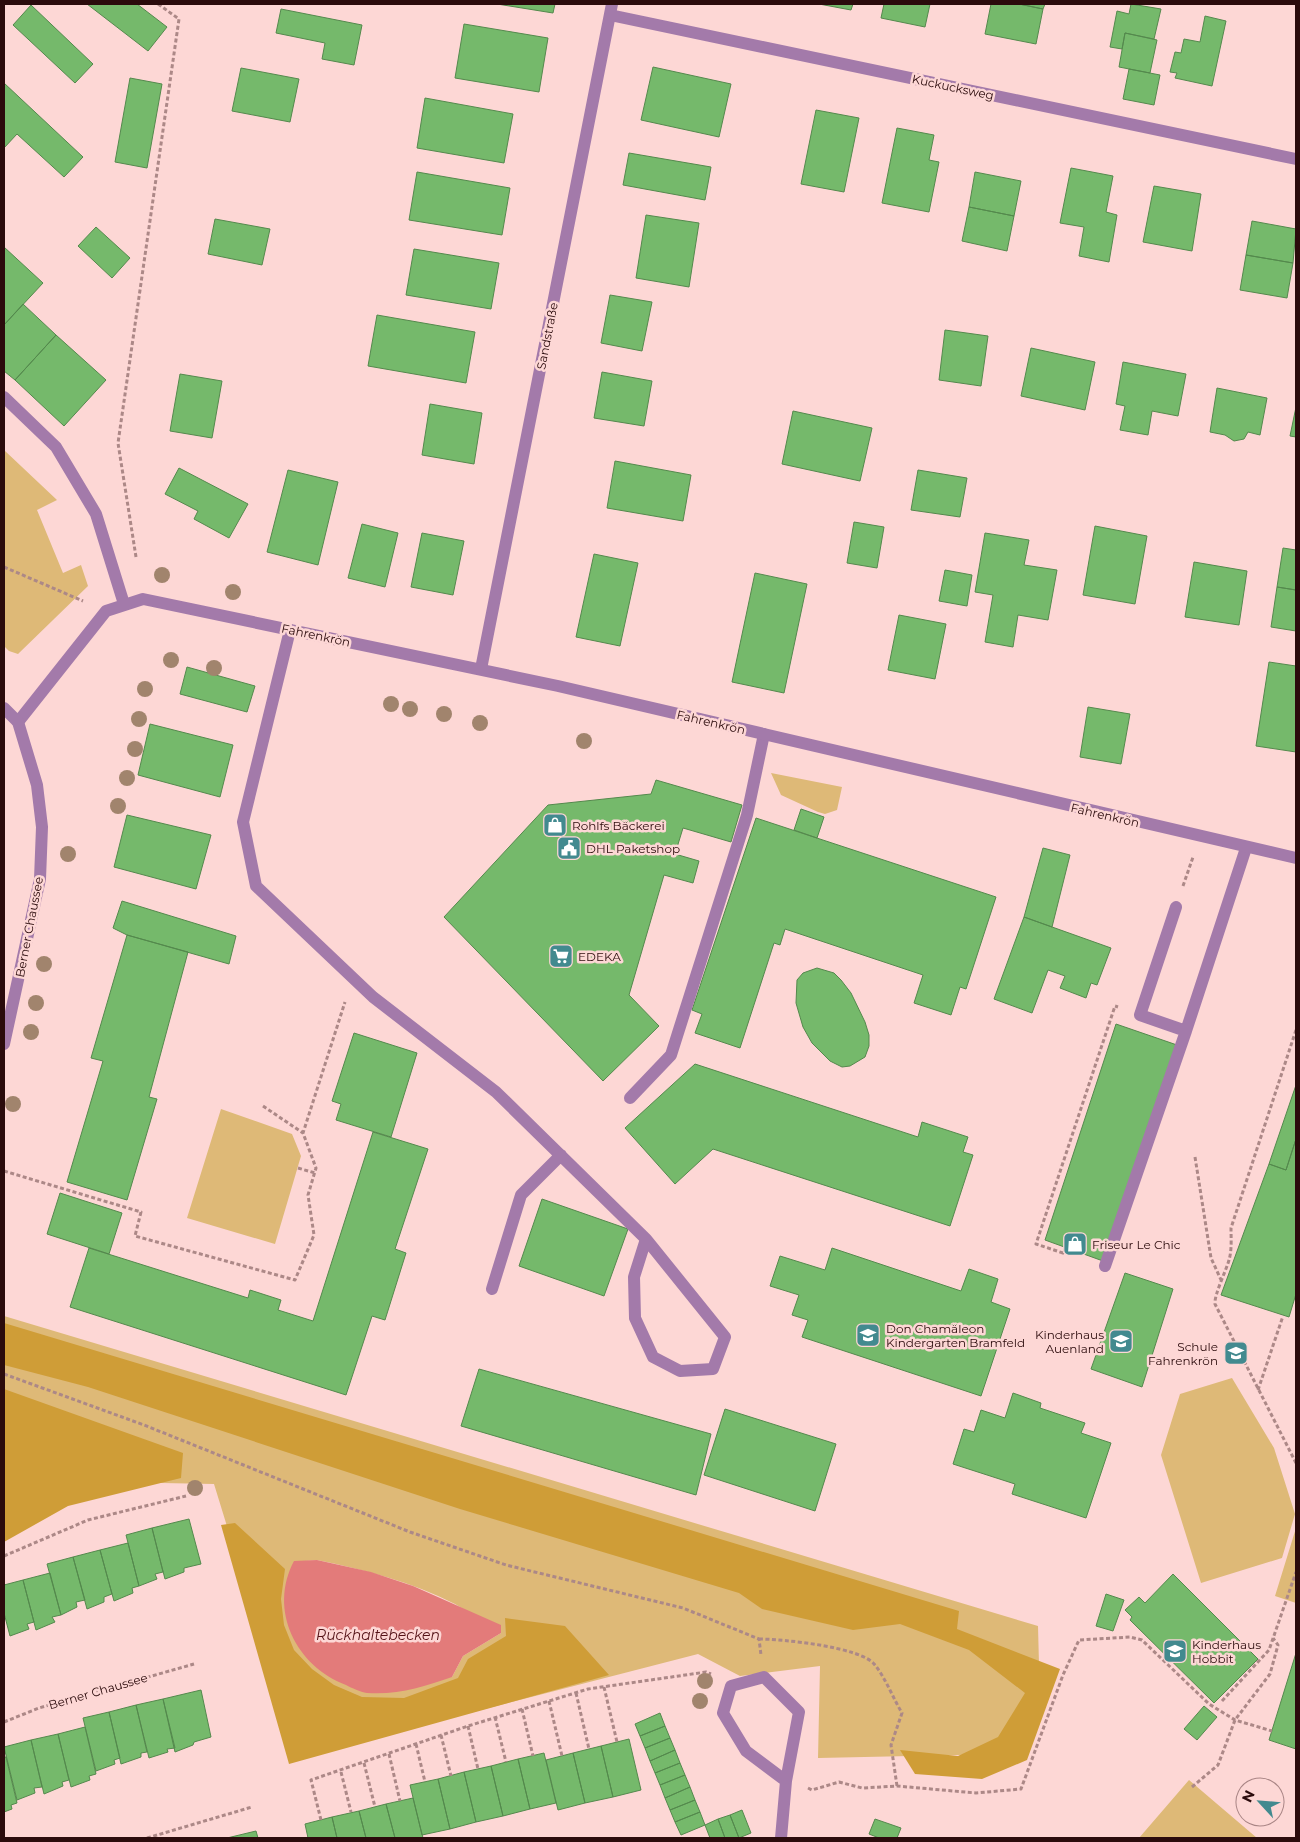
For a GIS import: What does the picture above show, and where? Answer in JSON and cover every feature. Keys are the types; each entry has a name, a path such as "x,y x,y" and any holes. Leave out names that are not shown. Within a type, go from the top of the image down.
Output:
{"street":[{"name":"Kuckucksweg","path":"611,9 1296,159"},
{"name":"Sandstraße","path":"481,669 611,9"},
{"path":"4,397 56,446 81,488 96,514 124,604"},
{"name":"Fahrenkrön","path":"18,722 106,612 124,604 143,599 481,669 1246,848 1296,858"},
{"path":"290,630 243,822 256,886 373,997 496,1092 646,1239 725,1337 713,1369 680,1371 653,1357 634,1318 634,1277 646,1239"},
{"path":"4,708 18,722"},
{"name":"Berner Chaussee","path":"4,1044 40,879 42,836 37,785 18,722"},
{"path":"630,1098 671,1055 746,815 764,734"},
{"path":"1105,1266 1186,1031 1246,848"},
{"path":"1176,907 1140,1015 1186,1031"},
{"path":"492,1289 522,1195 561,1156"},
{"path":"781,1838 786,1781 799,1712 764,1678 731,1686 724,1713 746,1751 786,1781"}],"path":[{"path":"137,560 118,443 179,19 158,4"},
{"path":"4,567 106,612"},
{"path":"1176,907 1199,837"},
{"path":"303,1133 353,978"},
{"path":"1066,1247 1063,1253 1036,1244 1115,1006 1140,1015"},
{"path":"1296,1030 1231,1228 1230,1257 1222,1283 1214,1298 1215,1304 1296,1463"},
{"path":"4,1171 141,1212 135,1236 295,1280 314,1235 308,1195 316,1168 303,1133 263,1106"},
{"path":"1195,1157 1210,1258 1222,1283"},
{"path":"298,1168 315,1173"},
{"path":"1258,1390 1283,1316"},
{"path":"4,1374 144,1425 418,1535 506,1566 683,1608 759,1639 776,1639 841,1649 874,1663 902,1713 891,1745 897,1786"},
{"path":"4,1556 88,1520 186,1496"},
{"path":"1222,1701 1269,1650 1296,1572"},
{"path":"786,1781 812,1790 839,1782 862,1788 897,1786 976,1793 1021,1789 1063,1675 1080,1640 1130,1637 1142,1640 1209,1704 1234,1720 1272,1731"},
{"path":"1192,1787 1218,1765 1234,1720 1270,1674 1278,1645 1273,1638"},
{"path":"759,1639 764,1678"},
{"name":"Berner Chaussee","path":"4,1722 39,1708 194,1664"},
{"path":"321,1820 311,1780 341,1772 495,1717 576,1693 604,1687 706,1672 731,1686"},
{"path":"604,1687 617,1742"},
{"path":"576,1693 589,1749"},
{"path":"549,1701 562,1756"},
{"path":"522,1709 533,1756"},
{"path":"495,1717 506,1762"},
{"path":"468,1726 478,1769"},
{"path":"441,1736 451,1776"},
{"path":"416,1744 425,1782"},
{"path":"389,1754 400,1801"},
{"path":"364,1763 374,1807"},
{"path":"341,1772 351,1812"},
{"path":"147,1838 252,1807"}],"shaded area":[{"path":"4,450 57,500 37,510 63,573 81,565 88,586 18,654 9,651 4,646"},
{"path":"771,773 842,787 837,810 825,814 781,795"},
{"path":"221,1109 292,1134 301,1156 275,1244 187,1218"},
{"path":"4,1316 1038,1626 1040,1703 1003,1754 818,1758 820,1666 740,1676 698,1654 298,1757 214,1484 4,1480","holes":["317,1560 370,1573 422,1589 455,1604 501,1633 463,1656 452,1677 294,1562"]},
{"path":"4,1323 959,1611 957,1629 1060,1669 1027,1760 982,1779 915,1774 900,1750 958,1756 998,1737 1025,1693 969,1650 900,1624 853,1630 762,1609 739,1593 460,1509 88,1387 4,1365"},
{"path":"1232,1378 1274,1448 1295,1514 1282,1558 1201,1583 1161,1455 1180,1394"},
{"path":"4,1389 183,1453 181,1478 68,1506 4,1542"},
{"path":"235,1523 285,1569 281,1599 284,1625 294,1650 312,1669 334,1685 362,1697 404,1698 458,1678 468,1659 506,1636 505,1618 565,1626 609,1675 289,1764 221,1525"},
{"path":"1296,1528 1296,1603 1275,1596"},
{"path":"1189,1780 1235,1819 1235,1827 1244,1827 1257,1838 1139,1838"}],"water":[{"name":"Rückhaltebecken","path":"317,1560 371,1572 413,1586 501,1625 501,1633 463,1656 452,1677 421,1687 390,1693 367,1693 356,1690 328,1676 313,1665 301,1650 292,1634 286,1617 284,1598 287,1580 294,1561"}],"building":[{"path":"87,4 137,4 167,27 148,51"},
{"path":"497,4 555,4 553,13"},
{"path":"819,4 853,4 851,10"},
{"path":"884,4 930,4 925,27 881,18"},
{"path":"991,4 1019,4 1043,9 1036,44 985,34"},
{"path":"1019,4 1045,4 1043,9"},
{"path":"1131,4 1161,9 1154,39 1125,33 1122,49 1110,47 1117,11 1129,14"},
{"path":"31,5 93,64 75,83 13,25"},
{"path":"281,9 362,25 354,65 322,59 325,43 276,33"},
{"path":"1205,16 1226,21 1212,86 1175,78 1177,73 1170,72 1175,52 1181,53 1184,39 1200,42"},
{"path":"464,24 548,38 539,92 455,78"},
{"path":"1125,33 1157,40 1150,73 1119,67"},
{"path":"653,67 731,84 719,137 641,120"},
{"path":"241,68 299,79 290,122 232,111"},
{"path":"1129,69 1160,75 1154,105 1123,99"},
{"path":"130,78 162,84 147,168 115,162"},
{"path":"4,83 83,157 64,177 17,134 4,148"},
{"path":"425,98 513,114 504,163 417,148"},
{"path":"816,110 859,118 844,192 801,184"},
{"path":"897,128 934,135 929,160 939,162 929,212 882,203"},
{"path":"629,153 711,167 705,200 623,185"},
{"path":"1071,168 1113,176 1106,212 1117,215 1109,262 1079,256 1084,227 1060,223"},
{"path":"417,172 510,188 502,235 409,220"},
{"path":"975,172 1021,181 1014,216 969,207"},
{"path":"1154,186 1201,194 1192,251 1143,242"},
{"path":"969,207 1014,216 1007,251 962,241"},
{"path":"646,215 699,223 689,287 636,278"},
{"path":"215,219 270,229 262,265 208,254"},
{"path":"1252,221 1296,229 1293,263 1246,255"},
{"path":"96,227 130,258 112,278 78,246"},
{"path":"4,247 43,283 4,325"},
{"path":"414,249 499,263 491,309 406,295"},
{"path":"1246,255 1293,263 1287,298 1240,290"},
{"path":"610,295 652,302 642,351 601,343"},
{"path":"23,304 56,335 15,380 4,371 4,325"},
{"path":"377,315 475,332 466,383 368,366"},
{"path":"945,330 988,336 981,386 939,380"},
{"path":"56,335 106,380 64,426 15,380"},
{"path":"1031,348 1095,362 1085,410 1021,396"},
{"path":"1123,362 1186,374 1178,416 1152,411 1148,435 1120,430 1125,406 1116,404"},
{"path":"602,372 652,381 644,426 594,418"},
{"path":"180,374 222,381 212,438 170,431"},
{"path":"1217,388 1267,398 1260,435 1248,432 1244,439 1234,441 1225,435 1210,432"},
{"path":"430,404 482,413 474,464 422,455"},
{"path":"1296,407 1296,437 1290,436"},
{"path":"793,411 872,428 860,481 782,464"},
{"path":"615,461 691,475 683,521 607,508"},
{"path":"179,468 248,504 229,538 194,519 198,511 165,494"},
{"path":"288,470 338,482 318,565 267,552"},
{"path":"918,470 967,478 960,517 911,510"},
{"path":"854,522 884,527 877,568 847,563"},
{"path":"362,524 398,533 385,587 348,578"},
{"path":"1095,526 1147,536 1135,604 1083,595"},
{"path":"422,533 464,541 453,595 411,587"},
{"path":"985,533 1029,540 1024,565 1057,570 1048,620 1018,615 1013,647 985,642 993,595 975,592"},
{"path":"1283,548 1296,550 1296,590 1277,587"},
{"path":"594,554 638,563 620,646 576,637"},
{"path":"1194,562 1247,571 1239,625 1185,617"},
{"path":"945,570 972,575 967,606 939,601"},
{"path":"755,573 807,584 784,693 732,682"},
{"path":"1277,587 1296,590 1296,631 1271,627"},
{"path":"899,615 946,624 935,679 888,670"},
{"path":"1269,662 1296,666 1296,752 1256,746"},
{"path":"187,667 255,686 247,712 180,694"},
{"path":"1088,707 1130,714 1121,764 1080,757"},
{"path":"150,724 233,745 220,797 138,775"},
{"name":"EDEKA","path":"656,780 742,805 731,842 683,828 675,854 699,861 693,883 664,875 629,995 659,1026 603,1081 444,917 548,805 651,794"},
{"path":"801,809 824,817 817,838 794,830"},
{"path":"127,815 211,835 196,889 114,867"},
{"path":"756,818 996,897 966,989 960,987 951,1015 914,1003 923,975 785,929 780,945 774,943 740,1048 695,1033 702,1014 692,1010"},
{"path":"1043,848 1070,855 1052,927 1024,917"},
{"path":"122,901 236,936 229,964 127,935 113,928"},
{"path":"1024,917 1111,948 1097,985 1091,983 1086,998 1060,988 1065,976 1048,970 1032,1013 994,999"},
{"path":"127,935 188,952 149,1097 157,1099 127,1200 67,1182 103,1061 91,1058"},
{"path":"817,968 834,973 841,980 851,993 865,1022 869,1035 869,1046 865,1057 850,1066 842,1067 830,1061 812,1043 803,1027 796,1003 797,980 803,973"},
{"path":"1116,1024 1177,1045 1103,1261 1045,1240"},
{"path":"354,1033 417,1053 391,1137 336,1120 341,1104 332,1101"},
{"path":"695,1064 918,1137 922,1122 968,1137 963,1152 973,1155 950,1226 713,1149 675,1184 625,1128"},
{"path":"1296,1085 1296,1139 1286,1170 1269,1164"},
{"path":"373,1132 428,1149 395,1249 406,1253 385,1320 372,1316 346,1395 70,1307 89,1248 248,1298 250,1290 281,1300 278,1310 313,1321"},
{"path":"1296,1139 1296,1294 1289,1317 1221,1295 1269,1164 1286,1170"},
{"path":"60,1193 122,1213 109,1254 47,1234"},
{"path":"542,1199 628,1229 604,1296 519,1266"},
{"path":"832,1248 961,1291 969,1269 998,1279 991,1302 1010,1309 981,1396 802,1337 808,1320 792,1315 799,1295 770,1286 780,1256 825,1270"},
{"path":"1125,1273 1173,1289 1142,1387 1091,1369"},
{"path":"479,1369 711,1434 696,1495 461,1426"},
{"path":"1013,1393 1041,1403 1040,1408 1085,1423 1081,1433 1111,1443 1086,1518 1012,1494 1015,1484 953,1464 964,1429 974,1432 981,1410 1005,1418"},
{"path":"725,1409 836,1444 815,1511 704,1475"},
{"path":"189,1519 201,1564 184,1568 184,1572 165,1579 152,1528"},
{"path":"152,1528 163,1572 155,1574 157,1579 139,1586 126,1535"},
{"path":"128,1543 139,1586 132,1588 133,1593 114,1601 100,1550"},
{"path":"100,1550 112,1594 104,1597 104,1602 87,1609 73,1557"},
{"path":"73,1557 85,1600 76,1602 77,1607 61,1615 47,1564"},
{"path":"50,1573 61,1615 52,1617 55,1622 36,1630 23,1580"},
{"path":"1173,1574 1258,1659 1214,1703 1130,1620 1132,1617 1125,1610 1139,1597 1145,1603"},
{"path":"23,1580 34,1622 27,1624 29,1629 10,1636 4,1613 4,1585"},
{"path":"1106,1594 1124,1600 1113,1631 1096,1626"},
{"path":"1296,1653 1296,1749 1269,1740"},
{"path":"201,1690 211,1737 194,1742 193,1745 175,1752 163,1699"},
{"path":"163,1699 175,1748 167,1749 168,1752 149,1758 136,1705"},
{"path":"136,1705 147,1752 141,1753 141,1757 121,1764 109,1712"},
{"path":"1204,1706 1217,1717 1197,1740 1184,1729"},
{"path":"109,1712 120,1758 114,1760 115,1764 96,1771 83,1718"},
{"path":"660,1713 665,1726 640,1736 635,1724"},
{"path":"665,1726 670,1738 645,1748 640,1736"},
{"path":"85,1727 96,1774 89,1776 90,1780 71,1787 58,1734"},
{"path":"58,1734 69,1780 62,1782 63,1786 44,1794 31,1740"},
{"path":"670,1738 675,1750 650,1761 645,1748"},
{"path":"629,1739 641,1790 613,1797 601,1746"},
{"path":"31,1740 42,1787 34,1788 35,1793 17,1800 4,1747"},
{"path":"601,1746 613,1797 585,1803 573,1753"},
{"path":"675,1750 680,1763 655,1773 650,1761"},
{"path":"544,1753 556,1803 530,1809 518,1759"},
{"path":"573,1753 585,1803 558,1810 546,1760"},
{"path":"4,1757 6,1757 17,1803 11,1805 12,1809 4,1812"},
{"path":"518,1759 530,1809 503,1816 491,1766"},
{"path":"680,1763 685,1775 660,1785 655,1773"},
{"path":"491,1766 503,1816 476,1822 464,1772"},
{"path":"464,1772 476,1822 450,1829 438,1779"},
{"path":"685,1775 690,1787 665,1798 660,1785"},
{"path":"438,1779 450,1829 422,1835 410,1785"},
{"path":"690,1787 695,1800 670,1810 665,1798"},
{"path":"413,1798 423,1838 395,1838 386,1804"},
{"path":"695,1800 700,1812 675,1822 670,1810"},
{"path":"386,1804 395,1838 366,1838 359,1811"},
{"path":"742,1810 751,1833 739,1838 730,1815"},
{"path":"359,1811 366,1838 337,1838 332,1817"},
{"path":"700,1812 705,1825 681,1835 675,1822"},
{"path":"730,1815 739,1838 725,1838 718,1819"},
{"path":"332,1817 337,1838 308,1838 305,1824"},
{"path":"718,1819 725,1838 710,1838 705,1825"},
{"path":"875,1819 901,1828 897,1838 879,1838 869,1834"},
{"path":"256,1831 258,1838 227,1838"}],"place":[{"name":"Rohlfs Bäckerei","path":"555,825"},
{"name":"DHL Paketshop","path":"569,848"},
{"name":"EDEKA","path":"561,956"},
{"name":"Friseur Le Chic","path":"1075,1244"},
{"name":"Don Chamäleon Kindergarten Bramfeld","path":"868,1335"},
{"name":"Kinderhaus Auenland","path":"1121,1341"},
{"name":"Schule Fahrenkrön","path":"1236,1353"},
{"name":"Kinderhaus Hobbit","path":"1175,1651"}]}
